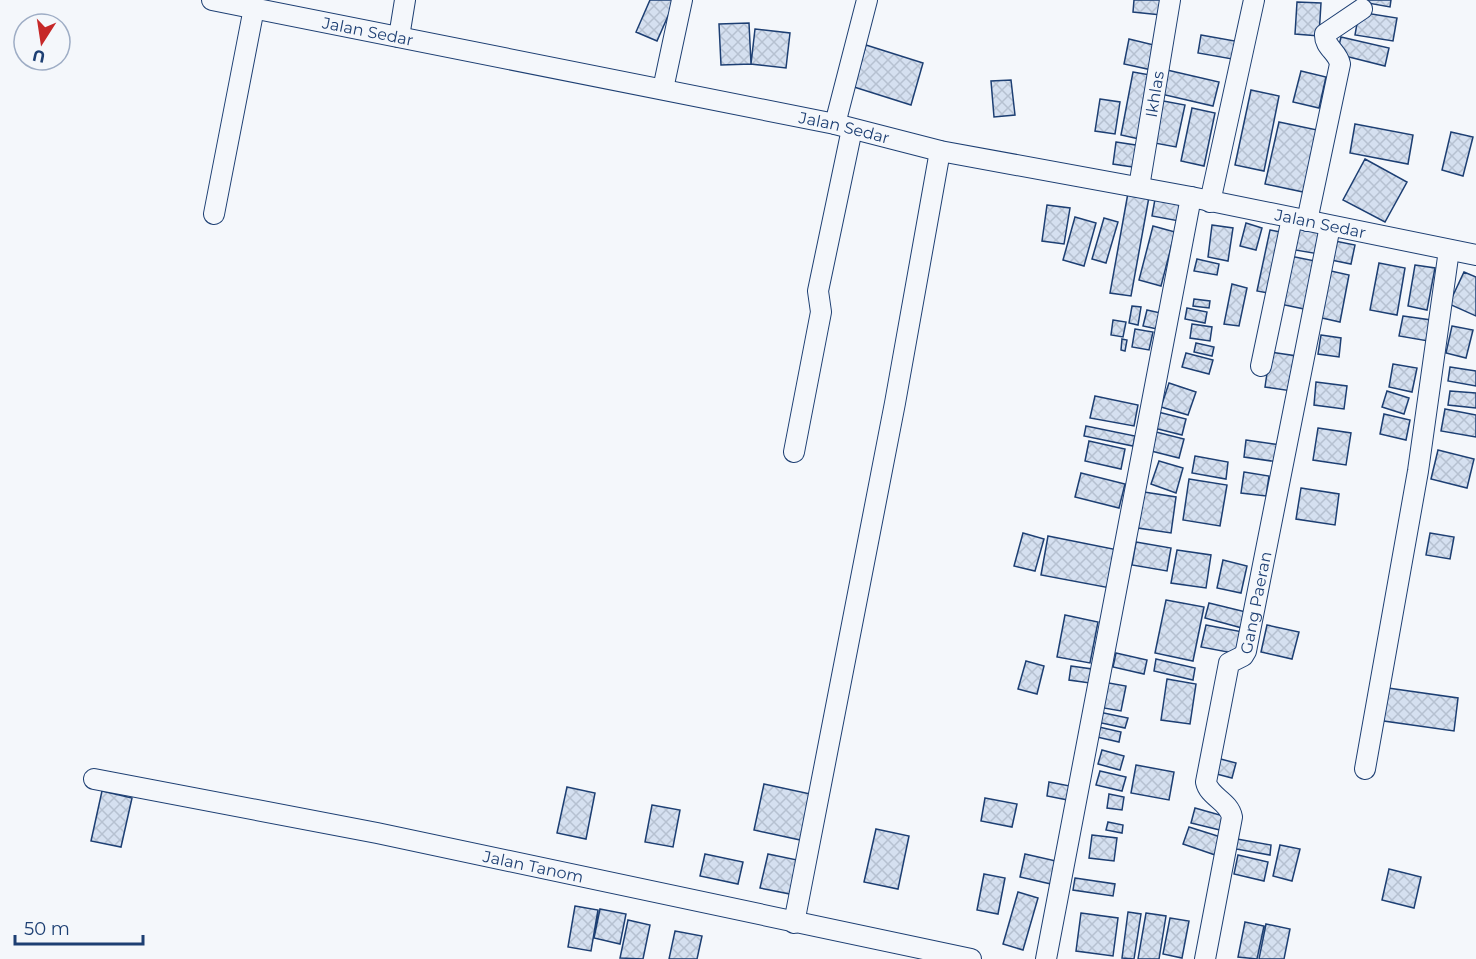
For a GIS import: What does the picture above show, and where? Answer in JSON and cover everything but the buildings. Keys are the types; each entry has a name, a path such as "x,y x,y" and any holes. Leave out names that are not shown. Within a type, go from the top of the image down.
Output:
{"street":[{"name":"Jalan Sedar","path":"212,0 663,89 843,127 940,151 1201,199 1476,255"},
{"path":"399,37 405,0"},
{"path":"663,89 682,0"},
{"path":"794,452 821,312 818,291 843,127 867,0"},
{"name":"Ikhlas","path":"1139,187 1170,0"},
{"path":"1046,959 1201,199 1254,0"},
{"path":"214,214 254,8"},
{"path":"1261,366 1340,64 1340,60 1325,42 1325,34 1362,9"},
{"path":"794,923 895,404 940,151"},
{"name":"Gang Paeran","path":"1205,959 1232,816 1228,807 1208,789 1206,782 1229,663 1243,656 1246,651 1330,226"},
{"path":"1365,770 1418,471 1449,250"},
{"name":"Jalan Tanom","path":"94,779 377,833 971,959"}]}
